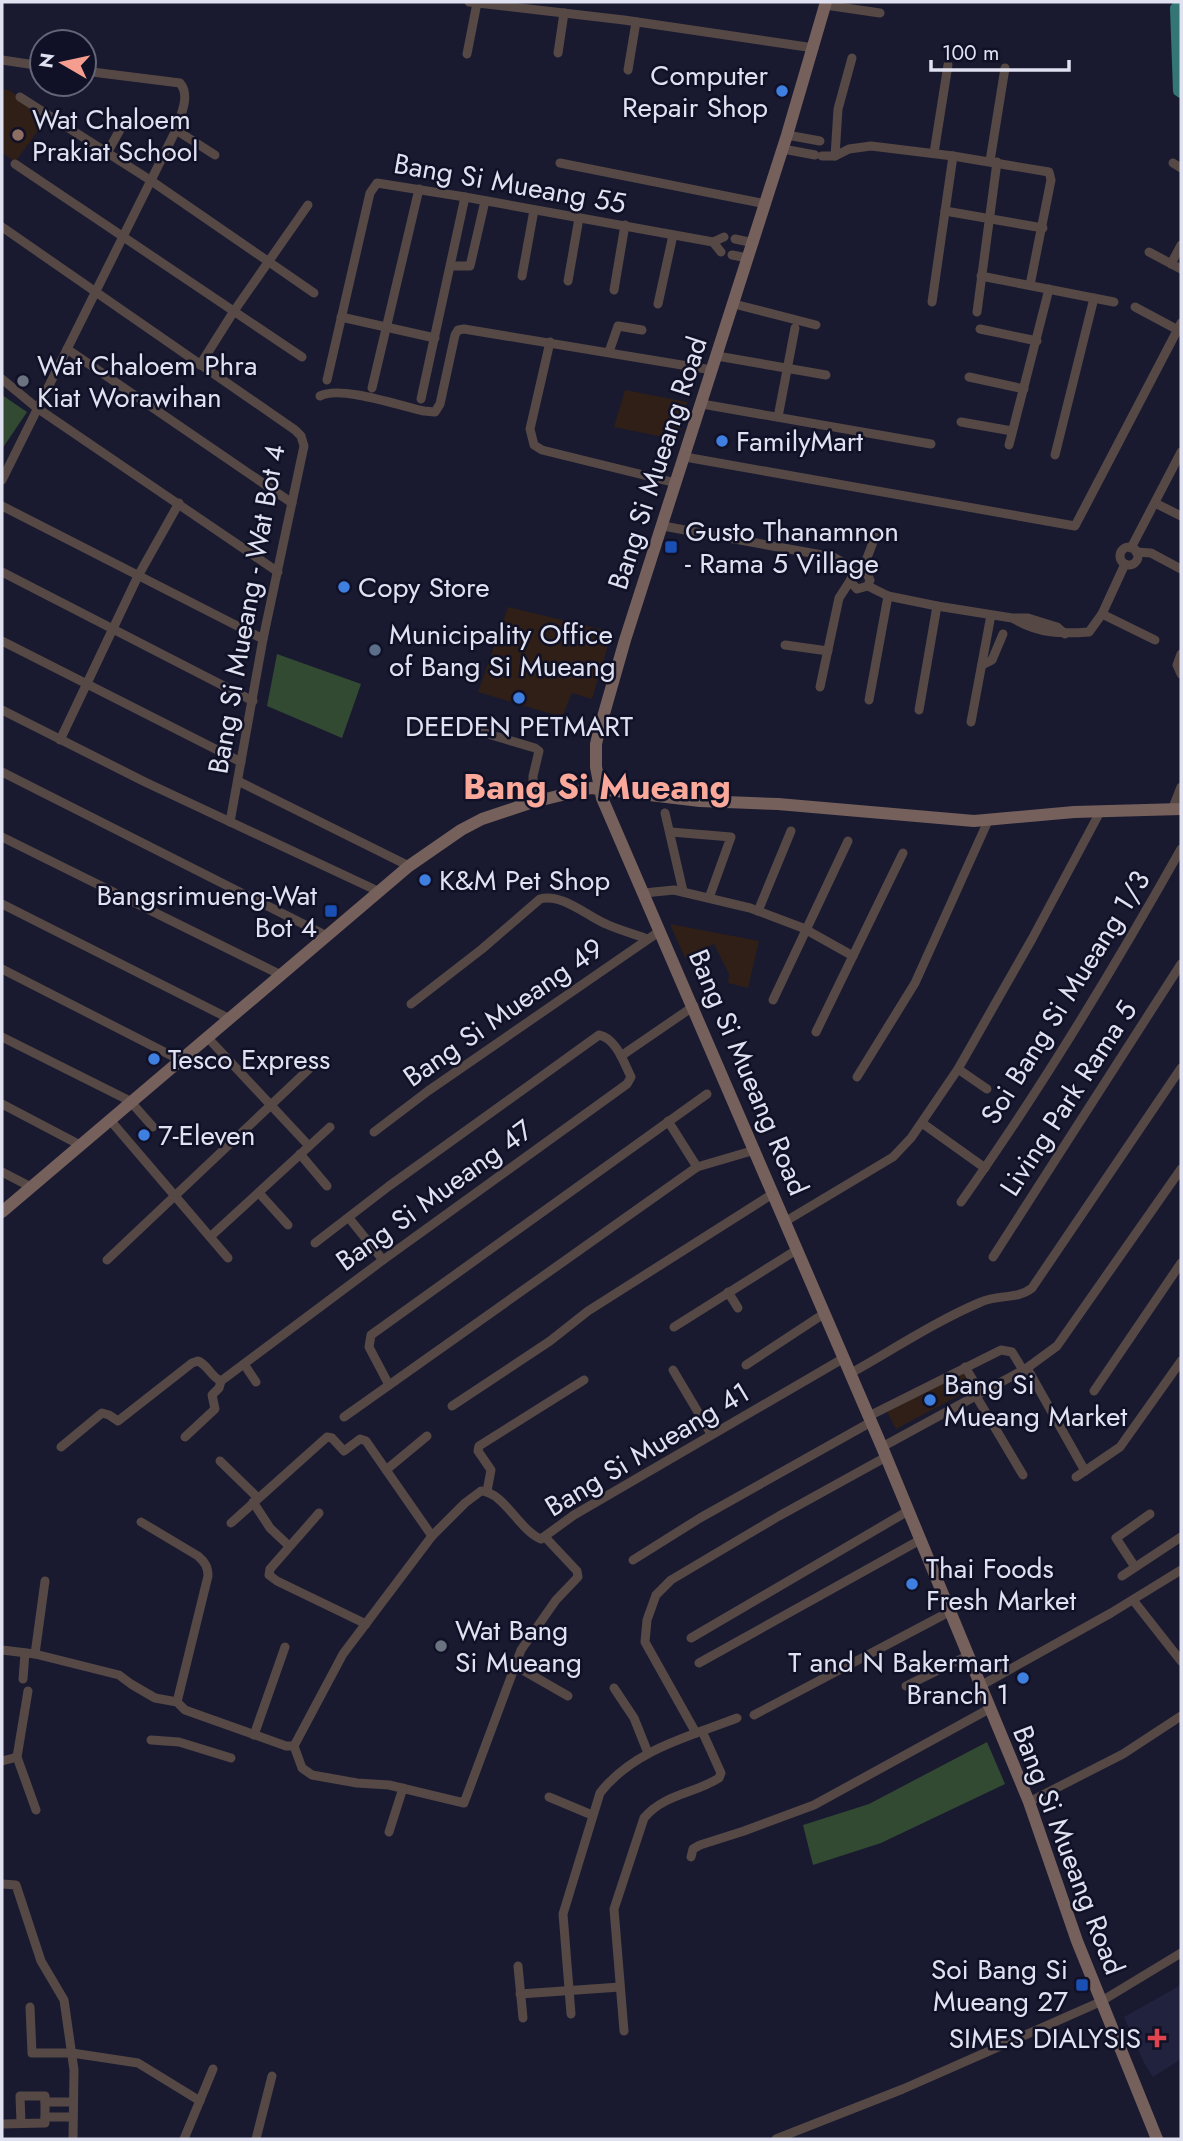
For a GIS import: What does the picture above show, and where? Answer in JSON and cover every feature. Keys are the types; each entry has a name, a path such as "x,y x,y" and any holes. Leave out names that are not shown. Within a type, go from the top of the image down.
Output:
{"street":[{"path":"467,54 473,2 814,48"},
{"path":"825,3 880,13"},
{"name":"Bang Si Mueang Road","path":"825,3 788,135 625,640 599,730 595,758 599,789 884,1452 1028,1802 1100,2002 1157,2139"},
{"path":"558,53 564,13"},
{"path":"628,70 636,22"},
{"path":"835,156 827,143 852,58"},
{"path":"2,60 28,63"},
{"path":"934,153 948,65"},
{"path":"976,312 1005,68"},
{"path":"2,480 176,130 186,92 180,83 98,73"},
{"path":"20,97 150,180 314,293"},
{"path":"107,153 126,119"},
{"path":"176,130 215,155"},
{"path":"788,135 849,149"},
{"path":"783,149 818,156 835,156 849,149 871,146 1046,170 1051,175 1030,285"},
{"path":"932,302 953,156"},
{"path":"560,163 766,204"},
{"path":"15,164 302,357"},
{"name":"Bang Si Mueang 55","path":"327,380 372,187 377,183 713,242"},
{"path":"372,388 419,189"},
{"path":"421,399 464,197"},
{"path":"451,266 470,266 485,201"},
{"path":"200,365 308,205"},
{"path":"522,276 534,210"},
{"path":"945,211 1042,228"},
{"path":"568,281 579,218"},
{"path":"614,290 625,225"},
{"name":"Bang Si Mueang - Wat Bot 4","path":"2,228 295,429 301,436 303,446 263,639 230,821"},
{"path":"658,304 673,235"},
{"path":"721,252 713,242 724,237"},
{"path":"735,239 754,243"},
{"path":"1171,264 1181,245"},
{"path":"1149,252 1181,270"},
{"path":"732,255 748,258"},
{"path":"981,276 1114,302"},
{"path":"1009,445 1049,289"},
{"path":"1055,455 1094,298"},
{"path":"734,304 816,325"},
{"path":"685,457 1075,526 1179,327 1135,307"},
{"path":"341,317 435,338"},
{"path":"609,352 618,326 642,330"},
{"path":"778,417 795,328"},
{"path":"320,396 326,393 341,393 435,411 440,404 455,335 458,330 464,329 712,370"},
{"path":"980,329 1037,341"},
{"path":"550,342 530,429 534,445 552,453 676,482"},
{"path":"67,349 292,503"},
{"path":"717,356 826,376"},
{"path":"969,377 1024,389"},
{"path":"2,379 37,408 278,572"},
{"path":"702,404 931,444"},
{"path":"961,422 1012,431"},
{"path":"856,575 857,589 868,586 888,596 1012,618 1027,627 1054,634 1089,632 1102,614 1125,564 1135,562 1133,550 1181,452"},
{"path":"60,740 138,576 179,503"},
{"path":"1155,503 1181,516"},
{"path":"2,506 263,639"},
{"path":"663,526 833,557 856,575 869,576 868,586"},
{"path":"820,687 839,598 856,575 874,537"},
{"path":"1133,550 1151,553 1181,569"},
{"path":"2,572 253,701"},
{"path":"869,700 888,596"},
{"path":"919,710 937,606"},
{"path":"1102,614 1155,640"},
{"path":"971,722 990,615"},
{"path":"982,665 992,660 1003,634"},
{"path":"2,640 241,762"},
{"path":"785,645 828,651"},
{"path":"1181,654 1177,665 1181,674"},
{"path":"2,710 380,892"},
{"path":"478,732 539,751 533,776 533,802"},
{"path":"2,772 327,936"},
{"path":"238,781 409,866"},
{"path":"2,1212 409,866 461,830 482,819 572,792 599,789 700,801 778,804 988,821 1030,816 1177,809 1181,787"},
{"path":"786,1221 894,1157 922,1123 958,1069 1100,812"},
{"path":"666,813 683,891"},
{"path":"858,1077 915,983 988,821"},
{"path":"758,911 791,831"},
{"path":"671,832 731,836 709,898"},
{"path":"2,837 281,975"},
{"path":"773,1000 848,841"},
{"name":"Soi Bang Si Mueang 1/3","path":"961,1202 1062,1051 1181,849"},
{"path":"816,1032 903,853"},
{"path":"644,893 683,891 758,911 806,930 853,956"},
{"path":"411,1004 491,942 540,899 546,897 563,902 617,929 648,939"},
{"path":"2,904 230,1019"},
{"name":"Bang Si Mueang 49","path":"374,1132 428,1091 660,931"},
{"name":"Living Park Rama 5","path":"993,1257 1181,964"},
{"path":"2,969 180,1060"},
{"path":"315,1243 422,1162 599,1035 603,1035 621,1056 694,1006"},
{"path":"2,1037 130,1101 153,1127"},
{"path":"208,1038 309,1146"},
{"name":"Bang Si Mueang 47","path":"221,1381 383,1260 628,1084 631,1077 621,1056"},
{"path":"107,1260 310,1068"},
{"path":"851,1373 969,1307 995,1297 1016,1296 1032,1288 1181,1068"},
{"path":"958,1069 987,1089"},
{"path":"389,1385 369,1347 371,1335 707,1094"},
{"path":"2,1104 80,1145"},
{"path":"110,1120 228,1258"},
{"path":"668,1121 697,1167"},
{"name":"Soi Bang Si Mueang 1/3","path":"922,1123 985,1168"},
{"path":"210,1237 330,1128"},
{"path":"344,1417 697,1167 755,1150"},
{"path":"300,1154 327,1186"},
{"path":"624,2031 614,1909 644,1818 665,1800 713,1782 721,1773 645,1642 647,1620 656,1595 662,1587 683,1573 978,1394 1025,1369 1056,1346 1181,1169"},
{"path":"2,1172 31,1187"},
{"path":"259,1193 288,1225"},
{"path":"452,1406 540,1348 588,1311 774,1193"},
{"path":"349,1218 383,1260"},
{"path":"674,1327 798,1249"},
{"path":"1094,1391 1181,1264"},
{"path":"728,1292 738,1308"},
{"path":"746,1366 825,1313"},
{"path":"633,1560 870,1419 1001,1350 1012,1352 1025,1369 1085,1471"},
{"name":"Bang Si Mueang 41","path":"487,1491 494,1494 537,1538 545,1537 574,1516 844,1358"},
{"path":"61,1447 102,1413 118,1421 198,1361 221,1381 219,1388 212,1395 215,1409 185,1437"},
{"path":"1076,1477 1120,1447 1181,1361"},
{"path":"244,1364 256,1382"},
{"path":"965,1367 1023,1475"},
{"path":"673,1370 711,1434"},
{"path":"545,1537 577,1571 578,1577 533,1630 514,1665 464,1803 403,1788 312,1775 302,1768 294,1746 334,1669 432,1536 465,1503 481,1491 487,1491 491,1470 478,1451 479,1446 584,1380"},
{"path":"386,1470 426,1436"},
{"path":"232,1523 327,1437 332,1438 345,1451 360,1439 364,1439 432,1536"},
{"path":"220,1461 256,1500 270,1528 289,1546"},
{"path":"691,1638 908,1511"},
{"path":"319,1513 270,1569 269,1576 366,1624"},
{"path":"1135,1567 1116,1538 1150,1514"},
{"path":"141,1522 198,1556 208,1569 177,1702"},
{"path":"1122,1576 1181,1537"},
{"path":"699,1663 920,1541"},
{"path":"980,1686 1181,1570"},
{"path":"23,1679 45,1581"},
{"path":"1133,1600 1181,1661"},
{"path":"754,1715 949,1612"},
{"path":"254,1735 285,1647"},
{"path":"2,1650 119,1675 155,1698 177,1702 185,1710 286,1746 294,1746"},
{"path":"906,1686 967,1656"},
{"path":"514,1665 568,1696"},
{"path":"614,1688 634,1718 648,1753"},
{"path":"28,1691 17,1757 36,1810"},
{"path":"691,1857 700,1844 814,1805 989,1709"},
{"path":"1028,1802 1123,1754 1181,1716"},
{"path":"571,2014 563,1914 600,1793 640,1756 737,1718"},
{"path":"150,1740 179,1742 231,1758"},
{"path":"2,1761 17,1757"},
{"path":"389,1832 403,1788"},
{"path":"549,1797 592,1815"},
{"path":"2,1884 16,1885 44,1966 64,2000 72,2053 73,2139"},
{"path":"776,2139 903,2089 1100,2002 1181,1953"},
{"path":"518,1966 523,2018"},
{"path":"520,1994 620,1987"},
{"path":"30,2007 32,2053 72,2053 138,2063 200,2101"},
{"path":"184,2139 213,2069"},
{"path":"256,2139 272,2076"},
{"path":"2,2124 45,2123 45,2096 20,2096 21,2123"},
{"path":"45,2102 73,2102"},
{"path":"45,2117 73,2117"}],"shaded area":[{"name":"Wat Chaloem Prakiat School","path":"2,89 9,90 48,117 15,162 2,153"},
{"path":"625,390 687,402 678,440 614,427"},
{"path":"508,607 612,632 592,699 572,693 562,717 478,692"},
{"path":"670,924 759,941 748,988 728,983 729,974 714,944 685,958"},
{"name":"Bang Si Mueang Market","path":"963,1370 973,1388 896,1429 887,1412"},
{"name":"SIMES DIALYSIS","path":"1181,1985 1181,2059 1153,2077 1124,2017"}],"green space":[{"path":"2,395 27,412 2,449"},
{"path":"277,654 361,684 342,738 267,706"},
{"path":"987,1742 1005,1784 881,1843 813,1865 803,1825 869,1804"}],"waterway":[{"path":"1181,2 1175,8 1178,91 1181,93"}],"place":[{"name":"Computer Repair Shop","path":"782,91"},
{"name":"Wat Chaloem Prakiat School","path":"18,135"},
{"name":"Wat Chaloem Phra Kiat Worawihan","path":"23,381"},
{"name":"FamilyMart","path":"722,441"},
{"name":"Gusto Thanamnon - Rama 5 Village","path":"671,547"},
{"name":"Copy Store","path":"344,587"},
{"name":"Municipality Office of Bang Si Mueang","path":"375,650"},
{"name":"DEEDEN PETMART","path":"519,698"},
{"name":"K&M Pet Shop","path":"425,880"},
{"name":"Bangsrimueng-Wat Bot 4","path":"331,911"},
{"name":"Tesco Express","path":"154,1059"},
{"name":"7-Eleven","path":"144,1135"},
{"name":"Bang Si Mueang Market","path":"930,1400"},
{"name":"Thai Foods Fresh Market","path":"912,1584"},
{"name":"Wat Bang Si Mueang","path":"441,1646"},
{"name":"T and N Bakermart Branch 1","path":"1023,1678"},
{"name":"Soi Bang Si Mueang 27","path":"1082,1985"},
{"name":"SIMES DIALYSIS","path":"1157,2038"}],"district":[{"name":"Bang Si Mueang","path":"597,787"}]}
